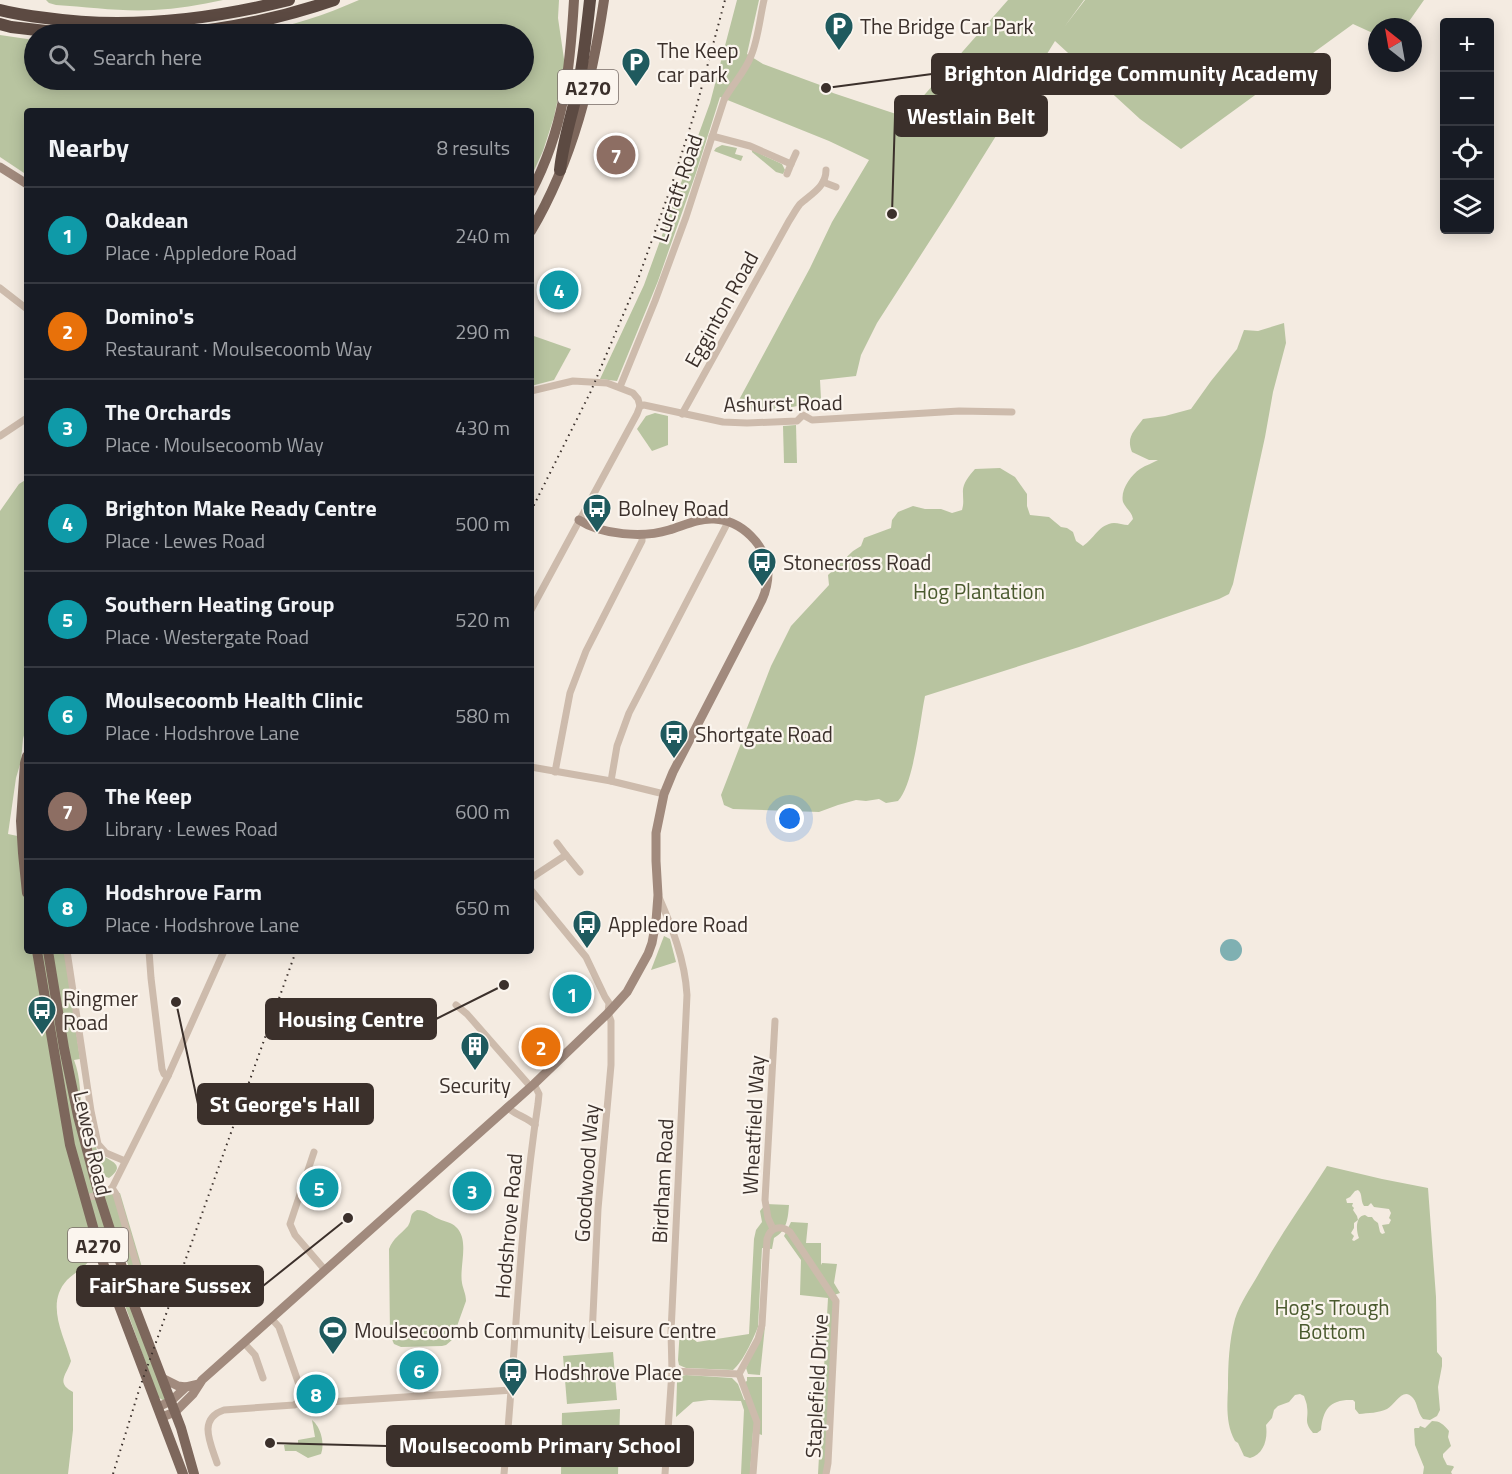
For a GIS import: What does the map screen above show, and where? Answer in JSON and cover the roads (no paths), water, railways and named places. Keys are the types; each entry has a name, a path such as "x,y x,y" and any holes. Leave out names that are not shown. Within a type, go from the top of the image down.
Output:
{"highway":[{"path":"0,10 63,21 123,24 215,16 289,0"},
{"path":"248,24 334,0"},
{"path":"560,170 562,150 579,83 590,0"},
{"path":"0,24 24,28"}],"main road":[{"name":"A270","path":"534,185 551,148 561,112 574,0"},
{"name":"A270","path":"534,225 570,151 598,43 604,0"},
{"path":"24,778 21,821 24,869"},
{"name":"Lewes Road","path":"37,954 70,1145 104,1266 183,1474"},
{"name":"Lewes Road","path":"48,954 72,1088 99,1195 115,1250 181,1428 194,1474"}],"street":[{"name":"Lucraft Road","path":"620,387 686,217 724,100 752,54 764,0"},
{"path":"712,136 758,149 791,164"},
{"path":"787,174 796,153"},
{"path":"0,167 24,182"},
{"path":"826,170 823,182 836,187"},
{"name":"Egginton Road","path":"682,414 793,223 800,204 823,182"},
{"path":"0,288 24,307"},
{"path":"534,390 573,381 607,384 620,387 635,395 640,406 534,604"},
{"name":"Ashurst Road","path":"640,406 713,421 747,423 797,421 803,415 813,420 959,411 1012,412"},
{"path":"0,436 24,420"},
{"path":"160,1412 175,1412 194,1394 199,1383 532,1085 627,992 648,954 654,934 658,895 656,848 664,794 766,590 767,564 759,545 748,533 737,525 717,519 705,519 642,536 609,531 579,520"},
{"path":"611,781 617,746 629,713 728,522"},
{"path":"555,772 570,693 596,630 642,536"},
{"path":"534,768 611,781 664,794"},
{"path":"557,843 580,872"},
{"path":"534,876 566,855"},
{"path":"534,894 586,957 609,1003 608,1013"},
{"name":"Birdham Road","path":"658,895 678,946 685,973 687,995 671,1332 672,1371 665,1474"},
{"path":"68,954 91,1111 98,1144 106,1153 125,1161"},
{"path":"149,954 163,1072 168,1076"},
{"path":"86,1198 99,1195 112,1188 168,1076 223,954"},
{"path":"456,1005 532,1085"},
{"name":"Goodwood Way","path":"592,1336 598,1209 611,1065 608,1013"},
{"name":"Wheatfield Way","path":"773,1229 768,1218 765,1200 775,1021"},
{"name":"Hodshrove Road","path":"504,1474 521,1245 539,1094 532,1085"},
{"name":"Hodshrove Road","path":"507,1107 535,1125"},
{"path":"314,1152 290,1224 295,1235 325,1270"},
{"path":"112,1188 116,1194 138,1270"},
{"name":"Staplefield Drive","path":"773,1229 781,1227 790,1232 836,1301 837,1316 826,1474"},
{"path":"753,1474 757,1422 739,1374 758,1339 762,1325 766,1242 768,1234 773,1229"},
{"path":"271,1318 279,1327 303,1396 314,1403 512,1390"},
{"path":"244,1343 255,1355 262,1377"},
{"path":"672,1371 739,1374"},
{"path":"162,1378 178,1386 186,1387 199,1383"},
{"path":"160,1412 186,1387"},
{"path":"217,1463 207,1427 216,1413 224,1410 294,1405 306,1399"}],"water":[{"path":"1227,939 1235,939 1242,946 1242,954 1235,961 1227,961 1220,954 1220,946"}],"railway":[{"path":"534,505 591,391 637,282 695,112 725,0"},
{"path":"113,1474 140,1387 295,954"}],"place":[{"name":"The Bridge Car Park","path":"839,52"},
{"name":"The Keep car park","path":"636,88"},
{"name":"Brighton Aldridge Community Academy","path":"826,88"},
{"name":"The Keep","path":"616,155"},
{"name":"Westlain Belt","path":"892,214"},
{"name":"Brighton Make Ready Centre","path":"559,290"},
{"name":"Bolney Road","path":"597,534"},
{"name":"Stonecross Road","path":"762,588"},
{"name":"Shortgate Road","path":"674,760"},
{"name":"Appledore Road","path":"587,950"},
{"name":"Housing Centre","path":"504,985"},
{"name":"Oakdean","path":"572,994"},
{"name":"St George's Hall","path":"176,1002"},
{"name":"Ringmer Road","path":"42,1036"},
{"name":"Domino's","path":"541,1047"},
{"name":"Security","path":"475,1072"},
{"name":"Southern Heating Group","path":"319,1188"},
{"name":"The Orchards","path":"472,1191"},
{"name":"FairShare Sussex","path":"348,1218"},
{"name":"Moulsecoomb Community Leisure Centre","path":"333,1356"},
{"name":"Moulsecoomb Health Clinic","path":"419,1370"},
{"name":"Hodshrove Farm","path":"316,1394"},
{"name":"Hodshrove Place","path":"513,1398"},
{"name":"Moulsecoomb Primary School","path":"270,1443"}],"park label":[{"name":"Hog Plantation","path":"979,591"},
{"name":"Hog's Trough Bottom","path":"1332,1319"}]}
